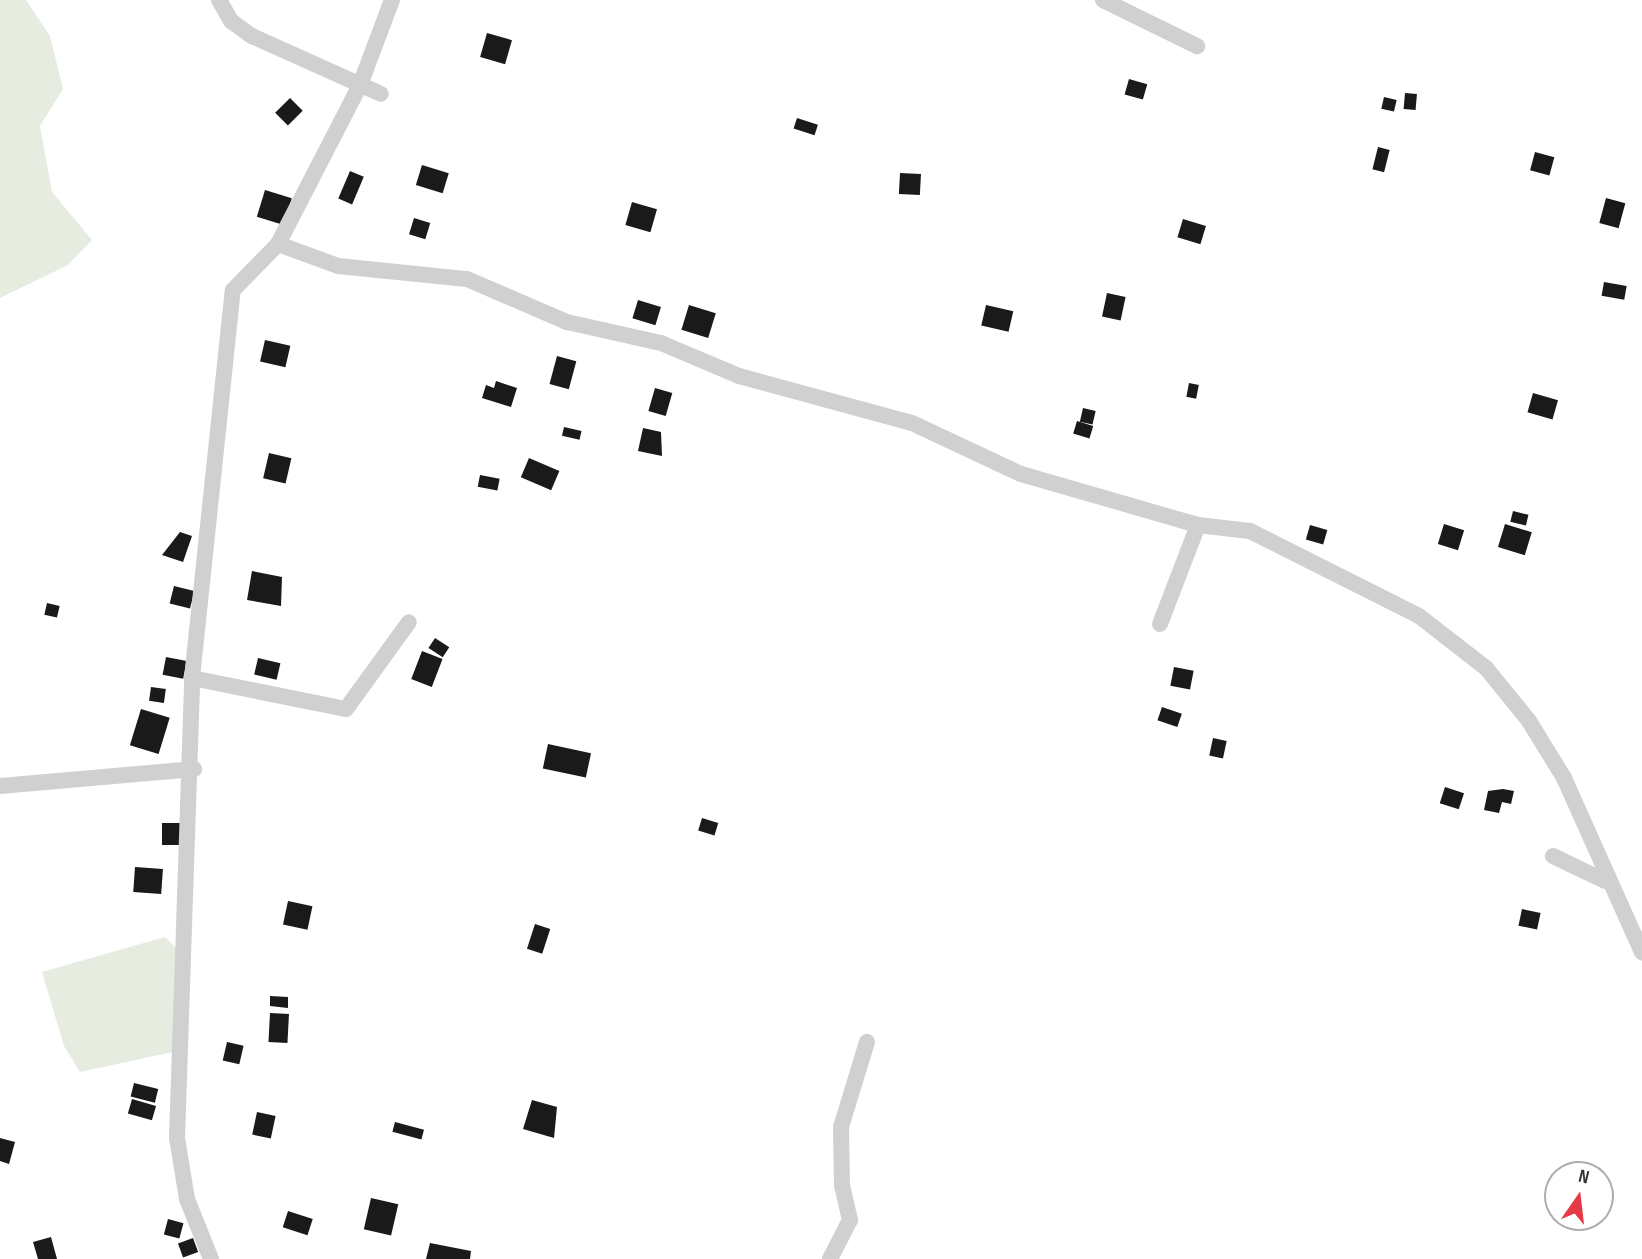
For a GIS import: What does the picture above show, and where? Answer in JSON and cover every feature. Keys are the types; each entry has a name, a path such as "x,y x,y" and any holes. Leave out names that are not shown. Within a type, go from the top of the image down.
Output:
{"street":[{"path":"219,0 231,21 252,36 381,94"},
{"path":"211,1259 187,1199 177,1138 194,769 192,678 233,290 278,244 360,85 392,0"},
{"path":"1102,0 1197,46"},
{"path":"278,244 338,266 467,279 567,322 661,342 739,376 912,423 1021,474 1198,525 1250,531 1419,616 1486,668 1564,778 1605,881 1642,952"},
{"path":"1160,624 1198,525"},
{"path":"192,678 346,709 409,622"},
{"path":"0,786 194,769"},
{"path":"1553,856 1605,881"},
{"path":"830,1259 850,1220 842,1186 841,1127 867,1042"}],"shaded area":[{"path":"0,0 26,0 50,36 63,89 40,126 52,192 92,240 68,265 0,298"},
{"path":"165,937 183,955 177,1051 80,1072 64,1046 42,972"}],"building":[{"path":"487,33 512,40 505,64 480,57"},
{"path":"1129,79 1147,84 1143,100 1125,94"},
{"path":"1405,93 1417,94 1416,110 1404,109"},
{"path":"1384,97 1397,100 1394,112 1381,109"},
{"path":"290,98 303,111 288,126 275,113"},
{"path":"797,118 818,125 815,135 794,128"},
{"path":"1378,147 1390,150 1384,172 1372,169"},
{"path":"1535,152 1554,157 1549,176 1530,170"},
{"path":"422,165 449,173 443,193 416,185"},
{"path":"350,171 364,177 352,204 338,199"},
{"path":"900,173 921,174 920,195 899,194"},
{"path":"265,190 292,198 284,225 257,217"},
{"path":"1606,198 1625,203 1619,228 1599,223"},
{"path":"632,202 657,209 650,232 625,225"},
{"path":"414,218 430,223 425,239 409,234"},
{"path":"1183,219 1206,226 1200,244 1177,237"},
{"path":"1604,282 1627,286 1624,300 1602,296"},
{"path":"1107,293 1126,297 1121,320 1102,316"},
{"path":"638,300 661,307 655,325 632,318"},
{"path":"689,305 716,313 708,338 681,330"},
{"path":"986,305 1013,311 1009,332 981,325"},
{"path":"265,340 290,346 285,367 260,361"},
{"path":"557,356 576,361 569,389 549,384"},
{"path":"496,381 517,388 511,407 482,398 486,385 494,388"},
{"path":"1189,383 1199,385 1196,399 1186,397"},
{"path":"655,388 672,393 666,416 648,411"},
{"path":"1533,393 1558,400 1552,419 1527,412"},
{"path":"1083,408 1096,411 1093,425 1080,422"},
{"path":"1077,421 1093,426 1089,438 1073,433"},
{"path":"564,427 582,431 580,440 562,436"},
{"path":"643,428 661,432 662,456 638,451"},
{"path":"269,453 291,458 286,484 263,478"},
{"path":"529,458 559,471 551,490 521,477"},
{"path":"480,475 500,479 497,491 478,487"},
{"path":"1513,511 1529,515 1526,526 1510,522"},
{"path":"1444,524 1464,530 1458,550 1438,544"},
{"path":"1505,524 1532,532 1525,555 1498,547"},
{"path":"1310,525 1327,530 1323,544 1306,539"},
{"path":"180,532 192,536 183,562 162,555"},
{"path":"252,571 282,577 281,606 247,600"},
{"path":"174,586 194,591 190,609 170,603"},
{"path":"47,603 60,606 57,618 44,615"},
{"path":"435,638 449,647 443,657 428,648"},
{"path":"422,651 443,659 432,687 411,679"},
{"path":"166,657 187,661 183,679 163,675"},
{"path":"258,658 280,663 277,680 254,675"},
{"path":"1174,667 1194,671 1190,689 1170,686"},
{"path":"151,687 166,689 164,703 149,701"},
{"path":"1162,707 1182,714 1177,727 1157,720"},
{"path":"141,709 170,718 159,754 130,745"},
{"path":"1213,738 1227,741 1223,759 1209,756"},
{"path":"548,744 591,753 586,778 543,768"},
{"path":"1445,787 1464,793 1459,809 1440,803"},
{"path":"1488,791 1514,791 1511,804 1502,802 1499,813 1484,810"},
{"path":"702,818 718,823 714,835 698,830"},
{"path":"162,823 181,823 181,845 162,845"},
{"path":"135,867 163,869 161,894 133,892"},
{"path":"288,901 312,906 307,930 283,924"},
{"path":"1522,909 1541,913 1537,930 1518,926"},
{"path":"535,924 550,929 542,954 527,949"},
{"path":"270,996 288,997 288,1008 270,1006"},
{"path":"270,1013 289,1014 287,1043 268,1042"},
{"path":"227,1042 244,1046 239,1064 223,1061"},
{"path":"134,1083 158,1089 155,1103 131,1097"},
{"path":"132,1099 156,1106 152,1120 128,1113"},
{"path":"532,1100 557,1107 554,1138 523,1129"},
{"path":"257,1112 276,1116 271,1138 252,1134"},
{"path":"395,1122 424,1130 421,1139 392,1132"},
{"path":"0,1138 15,1142 9,1164 0,1161"},
{"path":"371,1198 398,1204 391,1235 364,1229"},
{"path":"288,1211 313,1219 307,1235 283,1227"},
{"path":"168,1219 183,1223 179,1239 164,1234"},
{"path":"51,1237 57,1259 38,1259 33,1242"},
{"path":"193,1238 198,1252 183,1258 178,1243"},
{"path":"430,1243 471,1251 470,1259 426,1259"}]}
